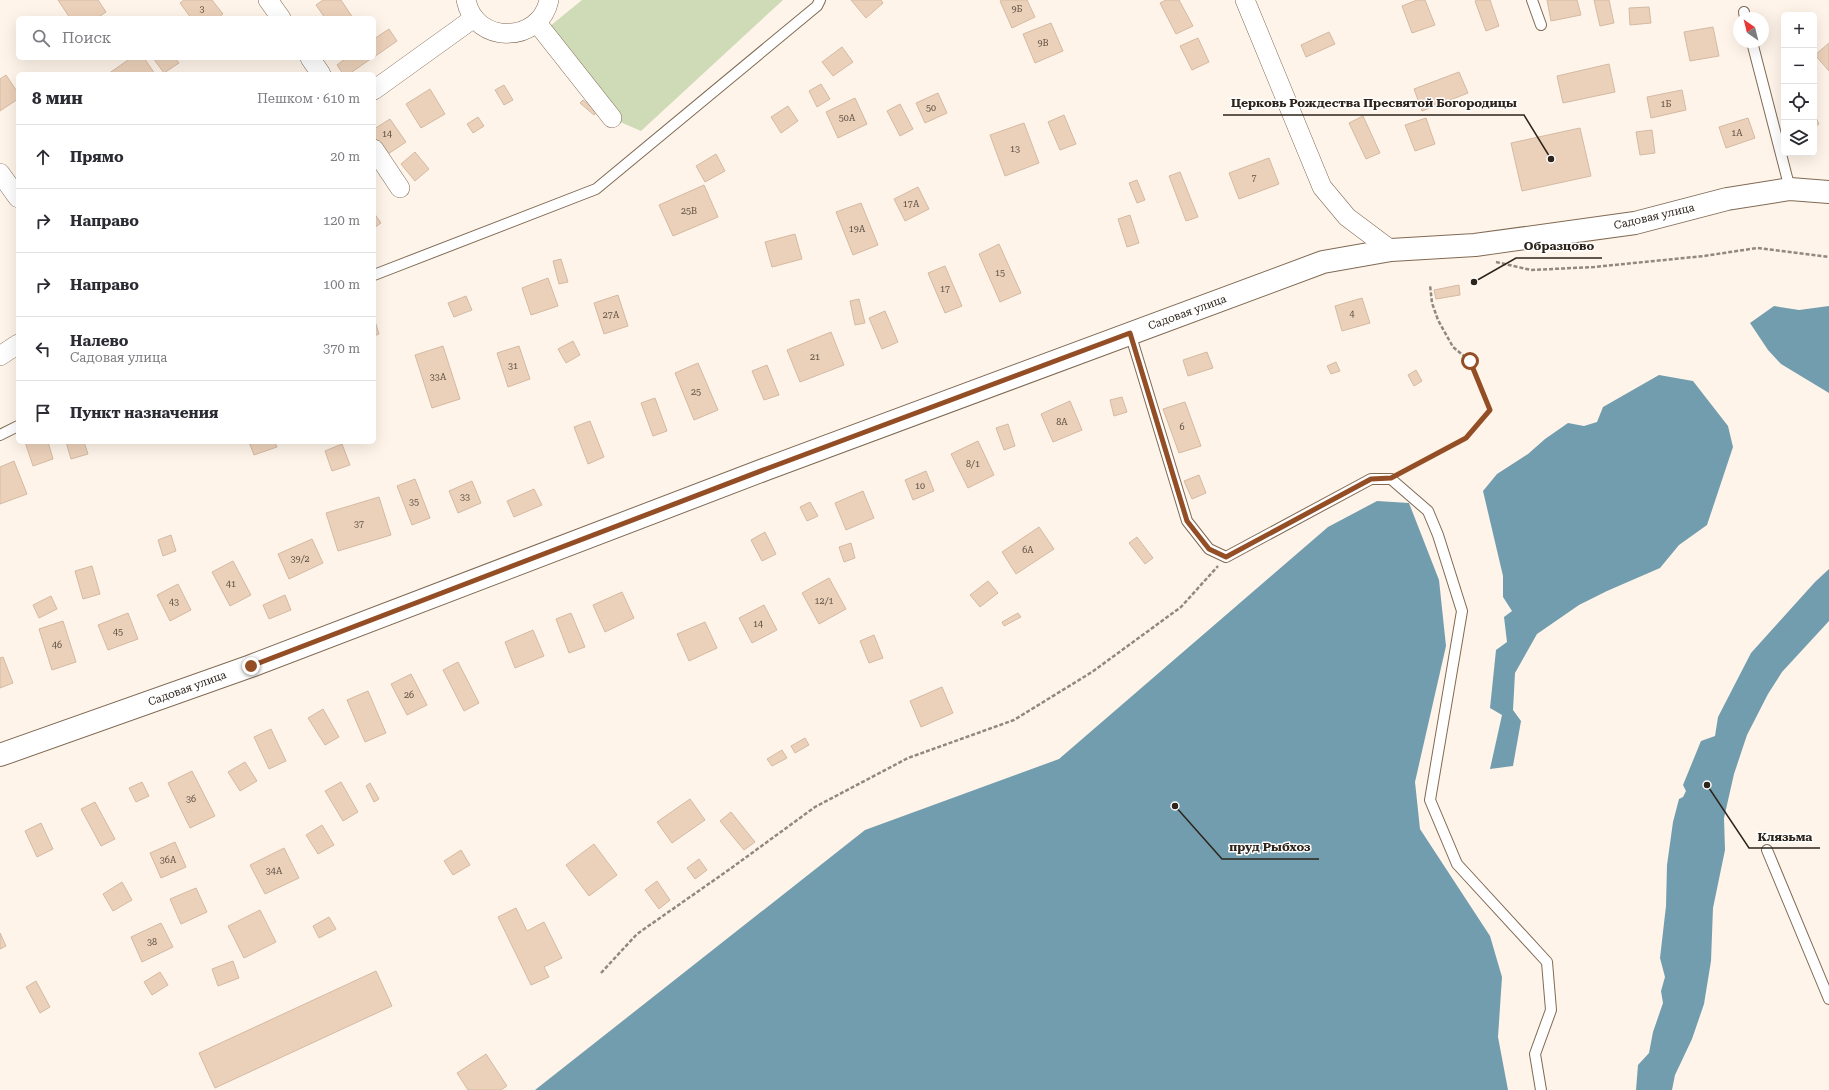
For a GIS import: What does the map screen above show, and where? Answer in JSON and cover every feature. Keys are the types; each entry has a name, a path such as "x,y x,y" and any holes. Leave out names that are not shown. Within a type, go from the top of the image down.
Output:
{"street":[{"path":"268,0 280,16"},
{"path":"466,0 474,18 487,29 504,34 522,32 537,23 547,9 549,0"},
{"path":"1245,0 1322,187 1347,217 1391,250"},
{"path":"376,89 474,18"},
{"path":"537,23 612,118"},
{"path":"311,60 320,72"},
{"path":"376,153 400,188"},
{"path":"0,173 16,195"},
{"name":"Садовая улица","path":"0,755 258,663 759,471 1323,262 1391,250 1475,245 1635,223 1727,199 1790,189 1829,192"},
{"path":"0,356 16,345"}],"lane":[{"path":"376,274 596,188 817,6 820,0"},
{"path":"1532,0 1541,25"},
{"path":"1754,48 1790,189"},
{"path":"1130,333 1187,521 1209,549 1226,557 1371,479 1391,478 1428,511 1438,535 1462,610 1430,800 1457,864 1547,962 1551,1010 1535,1054 1541,1090"},
{"path":"0,435 16,427"},
{"path":"1767,850 1829,999"}],"path":[{"path":"1475,245 1498,263 1531,270 1594,267 1704,256 1756,248 1829,257"},
{"path":"1391,478 1466,438 1490,410 1470,361 1453,347 1438,320 1432,303 1430,285"},
{"path":"601,973 637,934 730,869 815,806 908,758 1014,720 1092,672 1181,607 1226,557"}],"green space":[{"path":"582,0 783,0 641,131 618,121 544,31"}],"water":[{"path":"1774,306 1799,310 1829,306 1829,393 1781,364 1768,350 1750,323"},
{"path":"1659,375 1693,381 1728,426 1733,447 1707,525 1679,545 1660,568 1579,605 1537,634 1515,673 1513,710 1521,721 1513,766 1490,769 1502,715 1490,708 1496,650 1507,642 1504,617 1512,611 1503,597 1503,576 1483,491 1497,474 1528,454 1545,439 1568,423 1584,426 1597,422 1603,407"},
{"path":"1377,501 1409,503 1439,580 1446,646 1415,782 1420,829 1490,936 1502,977 1498,1037 1508,1090 535,1090 865,830 1059,759 1328,527"},
{"path":"1829,569 1829,621 1782,672 1768,694 1747,735 1734,774 1724,818 1725,850 1713,908 1711,961 1704,1004 1692,1039 1675,1075 1672,1090 1636,1090 1638,1065 1649,1053 1653,1032 1663,1003 1661,991 1665,977 1660,958 1666,906 1667,865 1673,822 1679,799 1683,797 1686,791 1683,785 1701,741 1715,736 1718,717 1751,653 1815,582"}],"building":[{"path":"58,0 98,0 106,12 100,16 69,16"},
{"path":"184,0 212,0 223,14 220,16 190,16 180,3"},
{"path":"323,0 341,0 352,16 324,16 316,5"},
{"path":"851,0 881,0 883,3 866,18"},
{"path":"1027,0 1035,17 1012,28 1000,1"},
{"path":"1166,0 1179,0 1193,26 1176,34 1160,3"},
{"path":"1417,0 1425,0 1435,25 1412,33 1402,6"},
{"path":"1490,0 1499,26 1486,31 1475,1"},
{"path":"1547,0 1577,0 1581,15 1551,21"},
{"path":"1594,0 1609,0 1614,23 1600,26"},
{"path":"1649,7 1651,23 1630,25 1629,8"},
{"path":"1051,23 1063,51 1035,63 1023,34"},
{"path":"1713,27 1719,56 1690,61 1684,32"},
{"path":"389,29 397,41 376,56 376,38"},
{"path":"1329,32 1335,44 1306,57 1301,45"},
{"path":"1198,38 1209,62 1192,70 1180,46"},
{"path":"1829,43 1829,71 1817,57 1817,53"},
{"path":"842,47 853,62 833,76 822,62"},
{"path":"128,60 145,60 154,72 111,72"},
{"path":"154,60 177,60 179,63 166,72 163,72"},
{"path":"343,60 369,60 352,72 342,72 337,65"},
{"path":"1609,64 1615,92 1563,103 1557,76"},
{"path":"1459,72 1468,93 1422,111 1414,89"},
{"path":"6,75 16,90 16,100 0,111 0,79"},
{"path":"821,84 830,99 817,107 809,91"},
{"path":"504,85 513,100 504,105 495,90"},
{"path":"430,89 445,114 421,128 406,104"},
{"path":"1682,90 1686,110 1651,118 1647,97"},
{"path":"938,93 947,113 925,123 916,103"},
{"path":"855,98 867,124 838,138 826,112"},
{"path":"583,100 597,112 594,115 580,103"},
{"path":"900,104 913,129 900,136 887,111"},
{"path":"788,106 798,121 781,133 771,117"},
{"path":"1064,115 1076,144 1060,150 1048,122"},
{"path":"1363,116 1380,153 1366,159 1349,123"},
{"path":"478,117 484,126 473,133 467,124"},
{"path":"1426,118 1435,144 1415,151 1405,125"},
{"path":"1748,118 1755,138 1726,148 1719,127"},
{"path":"390,119 406,142 385,156 376,142 376,128"},
{"path":"1024,123 1039,163 1005,176 990,135"},
{"path":"1580,128 1591,176 1522,191 1511,143"},
{"path":"1652,130 1655,153 1640,155 1636,132"},
{"path":"415,152 429,169 415,181 401,164"},
{"path":"716,154 725,171 705,182 696,166"},
{"path":"1269,158 1279,184 1239,199 1229,173"},
{"path":"1180,172 1198,217 1186,221 1169,176"},
{"path":"1137,180 1145,200 1137,203 1129,183"},
{"path":"704,185 718,217 673,236 659,205"},
{"path":"918,187 929,209 905,221 894,199"},
{"path":"861,203 878,245 853,255 836,212"},
{"path":"1130,215 1139,243 1127,247 1118,219"},
{"path":"376,216 381,223 376,227"},
{"path":"795,234 802,259 772,267 765,242"},
{"path":"999,244 1021,293 1000,302 979,254"},
{"path":"561,259 568,282 559,284 553,261"},
{"path":"945,266 962,306 945,313 928,273"},
{"path":"548,278 558,306 531,315 522,288"},
{"path":"1459,285 1460,295 1436,299 1434,290"},
{"path":"618,295 628,326 604,334 594,303"},
{"path":"466,296 472,310 454,317 448,303"},
{"path":"1362,298 1370,323 1342,331 1335,306"},
{"path":"859,299 865,323 855,325 850,301"},
{"path":"885,311 898,342 882,349 869,318"},
{"path":"376,324 379,334 376,335"},
{"path":"831,332 844,365 800,382 787,350"},
{"path":"573,341 580,355 566,363 558,349"},
{"path":"443,346 460,399 432,408 415,355"},
{"path":"519,346 530,379 508,387 497,353"},
{"path":"1207,352 1213,368 1188,376 1183,360"},
{"path":"1336,362 1340,371 1331,374 1327,366"},
{"path":"698,363 718,410 694,420 675,373"},
{"path":"767,365 779,395 764,400 752,371"},
{"path":"1416,370 1422,381 1414,386 1408,375"},
{"path":"1122,397 1127,412 1114,416 1110,400"},
{"path":"655,398 667,431 653,436 641,403"},
{"path":"1070,401 1082,430 1053,442 1041,414"},
{"path":"1185,402 1201,446 1179,453 1163,409"},
{"path":"590,421 604,457 588,464 574,427"},
{"path":"1008,424 1015,446 1004,450 996,428"},
{"path":"978,441 994,475 968,488 951,454"},
{"path":"26,444 49,444 53,459 33,466"},
{"path":"67,444 85,444 88,454 71,459"},
{"path":"250,444 276,444 277,447 254,455"},
{"path":"342,444 350,465 332,471 325,451"},
{"path":"14,461 27,494 0,504 0,467"},
{"path":"926,471 934,491 913,500 905,480"},
{"path":"1199,475 1206,493 1192,499 1184,481"},
{"path":"415,479 430,518 412,525 397,486"},
{"path":"472,481 481,503 458,513 449,491"},
{"path":"534,489 542,505 514,517 507,501"},
{"path":"863,491 874,518 846,530 835,503"},
{"path":"379,497 391,535 338,551 326,513"},
{"path":"810,502 818,516 807,521 800,507"},
{"path":"1039,527 1054,549 1016,574 1002,552"},
{"path":"765,532 776,554 762,561 751,540"},
{"path":"171,535 176,551 163,556 158,540"},
{"path":"1137,537 1153,558 1145,564 1129,543"},
{"path":"312,539 323,563 289,579 278,554"},
{"path":"851,543 855,558 844,562 839,547"},
{"path":"233,561 251,595 230,606 212,572"},
{"path":"92,566 100,594 83,599 75,571"},
{"path":"829,578 846,609 819,624 802,593"},
{"path":"988,581 998,593 980,607 970,595"},
{"path":"178,584 191,610 170,621 157,595"},
{"path":"622,592 634,618 605,632 593,605"},
{"path":"285,595 291,610 269,619 263,605"},
{"path":"51,596 57,609 39,618 33,605"},
{"path":"764,605 777,630 752,643 739,618"},
{"path":"128,613 138,639 108,650 98,625"},
{"path":"571,613 585,647 569,653 556,619"},
{"path":"1018,613 1021,617 1004,626 1002,622"},
{"path":"63,621 76,662 52,670 39,629"},
{"path":"705,622 717,648 689,661 677,634"},
{"path":"533,630 544,656 515,668 505,642"},
{"path":"874,635 883,658 869,663 860,641"},
{"path":"3,657 13,683 0,688 0,658"},
{"path":"458,662 479,703 464,711 443,670"},
{"path":"411,674 427,705 407,715 391,684"},
{"path":"942,687 953,713 921,727 910,701"},
{"path":"368,691 386,733 365,742 347,700"},
{"path":"323,709 339,737 325,745 308,718"},
{"path":"271,729 286,761 269,769 254,737"},
{"path":"805,738 809,745 795,753 791,746"},
{"path":"782,750 787,758 772,766 767,759"},
{"path":"245,762 257,781 240,791 228,772"},
{"path":"192,771 215,816 190,828 168,783"},
{"path":"142,782 149,796 136,802 129,788"},
{"path":"341,782 358,812 343,821 325,791"},
{"path":"370,783 379,799 374,802 366,786"},
{"path":"690,799 705,820 672,843 657,822"},
{"path":"95,802 115,839 101,846 81,809"},
{"path":"731,812 755,842 744,850 720,821"},
{"path":"41,823 53,849 37,857 25,831"},
{"path":"322,825 334,845 318,854 306,835"},
{"path":"175,842 186,867 161,878 150,853"},
{"path":"594,844 617,875 589,896 566,865"},
{"path":"284,848 299,878 265,894 250,865"},
{"path":"461,850 470,865 453,875 444,861"},
{"path":"699,859 707,870 695,879 687,868"},
{"path":"657,881 670,900 659,909 645,890"},
{"path":"122,882 132,900 113,911 103,894"},
{"path":"196,888 207,912 181,924 170,899"},
{"path":"516,908 527,931 544,922 562,958 544,967 549,977 531,985 498,917"},
{"path":"260,910 276,942 244,958 228,926"},
{"path":"329,917 336,929 319,938 313,926"},
{"path":"161,923 173,947 142,962 131,937"},
{"path":"0,933 6,946 0,949"},
{"path":"233,961 239,978 218,986 212,969"},
{"path":"376,971 392,1006 215,1088 199,1053"},
{"path":"160,972 168,985 152,995 144,982"},
{"path":"36,981 50,1007 40,1013 26,987"},
{"path":"486,1054 507,1086 501,1090 468,1090 457,1073"}],"place":[{"name":"Церковь Рождества Пресвятой Богородицы","path":"1551,159"},
{"name":"Образцово","path":"1474,282"},
{"name":"Клязьма","path":"1707,785"},
{"name":"пруд Рыбхоз","path":"1175,806"}],"route":[{"path":"251,666 766,469 1130,333 1187,521 1209,549 1226,557 1266,537 1371,479 1391,478 1466,438 1490,410 1470,361"}]}
